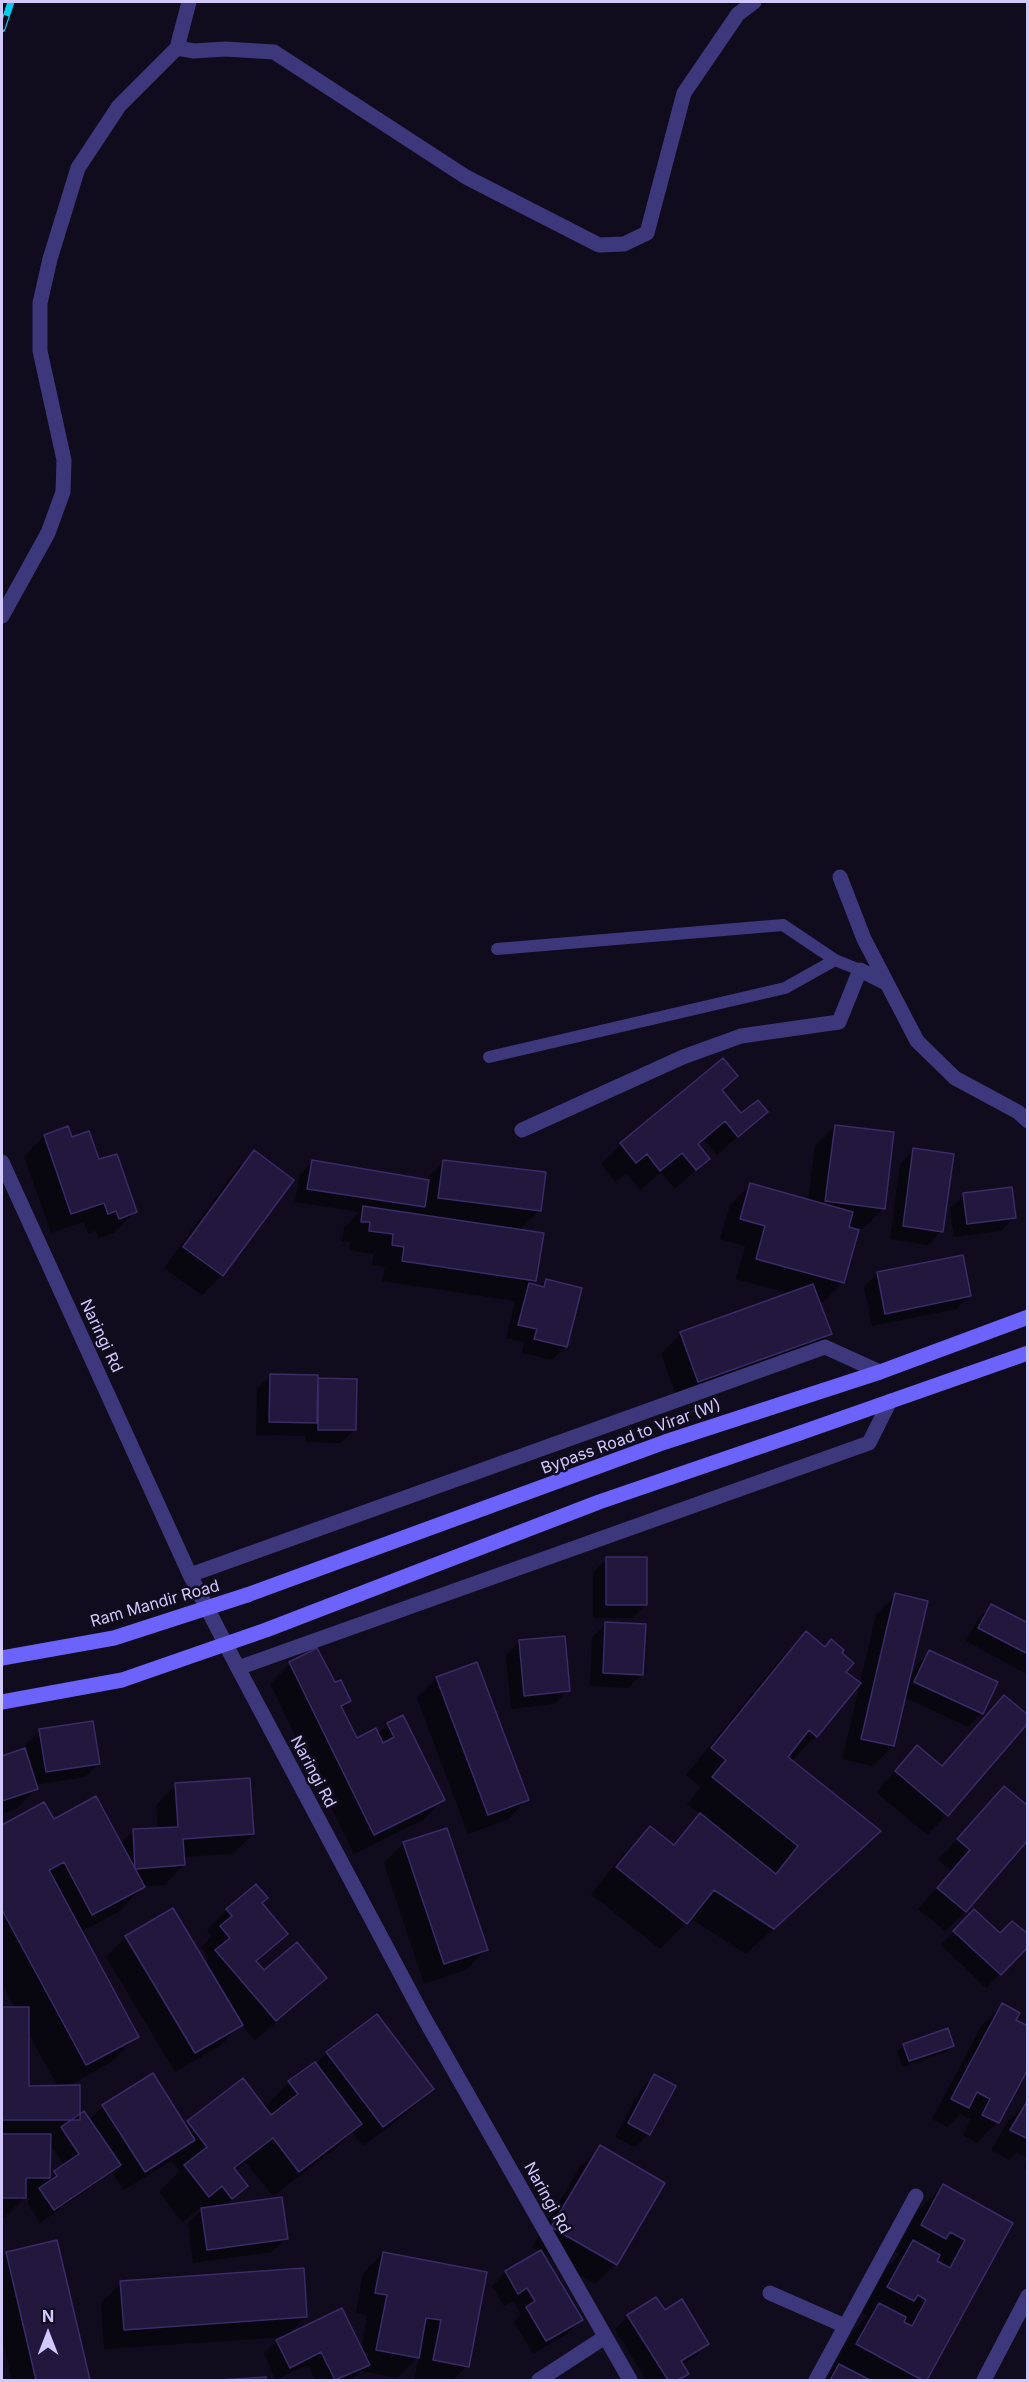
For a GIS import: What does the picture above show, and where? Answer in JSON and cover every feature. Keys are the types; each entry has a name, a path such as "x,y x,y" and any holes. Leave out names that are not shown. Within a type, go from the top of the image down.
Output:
{"main road":[{"name":"Bypass Road to Virar (W)","path":"247,1595 665,1442 880,1372 1028,1317"},
{"path":"2,1702 122,1680 288,1622 599,1502 1028,1353"},
{"name":"Ram Mandir Road","path":"2,1658 114,1638 247,1595"}],"street":[{"path":"2,616 48,533 63,492 64,460 40,351 40,303 50,259 78,168 119,106 177,48 189,2"},
{"path":"177,48 194,51 225,49 273,52 466,177 599,245 624,244 647,233 684,93 738,14 754,2"},
{"path":"840,876 864,939 917,1041 955,1078 1018,1112 1028,1121"},
{"path":"522,1130 683,1057 741,1036 839,1022 860,970 886,983"},
{"name":"Naringi Rd","path":"2,1162 190,1575 423,2016 630,2380"},
{"path":"190,1575 825,1347 880,1372"},
{"path":"238,1668 869,1443 890,1401"},
{"path":"816,2380 916,2196"},
{"path":"770,2293 845,2326"},
{"path":"984,2380 1022,2319 1028,2296"},
{"path":"539,2380 605,2337"}],"lane":[{"path":"497,949 783,925 835,960 860,970"},
{"path":"489,1057 785,988 835,960"}],"building":[{"path":"723,1058 738,1076 722,1090 741,1113 758,1100 768,1112 738,1137 725,1121 698,1144 710,1159 696,1170 682,1153 660,1171 647,1154 636,1163 620,1143"},
{"path":"835,1125 894,1132 885,1209 825,1201"},
{"path":"68,1126 72,1137 89,1131 99,1159 117,1154 137,1212 119,1219 116,1211 108,1214 104,1203 71,1214 44,1135"},
{"path":"913,1148 954,1154 943,1232 903,1226"},
{"path":"254,1150 294,1180 223,1276 183,1247"},
{"path":"312,1160 429,1180 425,1207 307,1189"},
{"path":"443,1160 546,1172 541,1211 438,1198"},
{"path":"750,1183 853,1212 849,1227 859,1230 844,1283 756,1259 765,1226 740,1219"},
{"path":"1012,1187 1016,1218 967,1224 963,1193"},
{"path":"363,1206 544,1233 536,1281 402,1261 404,1247 392,1245 393,1234 369,1231 370,1222 361,1222"},
{"path":"963,1255 971,1296 885,1314 877,1272"},
{"path":"546,1279 582,1288 567,1347 534,1339 537,1329 518,1325 529,1283 544,1287"},
{"path":"813,1284 832,1334 698,1382 680,1332"},
{"path":"270,1374 318,1375 317,1423 269,1422"},
{"path":"318,1378 357,1379 356,1430 318,1430"},
{"path":"606,1557 647,1557 647,1605 606,1605"},
{"path":"895,1593 928,1601 894,1746 861,1739"},
{"path":"991,1604 1028,1623 1028,1654 978,1628"},
{"path":"605,1622 646,1624 643,1675 603,1673"},
{"path":"806,1631 825,1647 831,1639 844,1650 842,1653 854,1663 846,1672 861,1683 817,1737 809,1730 788,1757 881,1831 774,1929 714,1890 687,1924 616,1867 650,1826 674,1845 700,1813 776,1874 798,1846 712,1777 726,1760 711,1748"},
{"path":"565,1636 570,1691 524,1696 519,1640"},
{"path":"317,1648 335,1682 341,1680 351,1701 341,1706 357,1738 376,1728 383,1743 394,1737 387,1723 403,1715 445,1800 374,1835 289,1662"},
{"path":"929,1650 998,1682 983,1714 914,1682"},
{"path":"477,1662 529,1800 488,1815 436,1677"},
{"path":"1004,1695 1028,1715 1028,1723 948,1816 895,1771 917,1745 942,1766"},
{"path":"93,1721 100,1764 46,1772 39,1729"},
{"path":"25,1748 38,1789 2,1801 2,1756"},
{"path":"250,1778 254,1834 183,1839 185,1865 135,1869 133,1829 178,1827 175,1783"},
{"path":"1004,1786 1028,1806 1028,1840 966,1912 937,1888 970,1850 957,1839"},
{"path":"96,1796 145,1887 92,1915 64,1862 49,1870 139,2037 86,2065 2,1910 2,1825 44,1802 54,1819"},
{"path":"447,1828 488,1950 444,1964 403,1842"},
{"path":"256,1884 268,1898 262,1903 288,1934 256,1961 264,1970 297,1942 327,1978 276,2021 215,1950 230,1938 220,1926 232,1916 226,1909"},
{"path":"173,1908 243,2025 195,2053 125,1936"},
{"path":"974,1909 1000,1933 1012,1921 1028,1934 1028,1947 1001,1975 953,1931"},
{"path":"1002,2003 1020,2013 1016,2020 1028,2026 1028,2069 999,2123 982,2115 990,2099 977,2092 969,2108 951,2099"},
{"path":"2,2007 29,2007 29,2086 80,2085 80,2120 2,2120"},
{"path":"377,2014 434,2089 383,2127 326,2052"},
{"path":"948,2028 954,2046 909,2061 903,2044"},
{"path":"315,2062 362,2124 299,2172 273,2138 234,2168 248,2186 232,2199 222,2186 209,2197 184,2165 207,2147 187,2121 243,2078 271,2115 298,2094 288,2081"},
{"path":"153,2073 195,2140 145,2172 102,2105"},
{"path":"654,2074 676,2086 650,2135 628,2123"},
{"path":"1028,2100 1028,2139 1010,2130"},
{"path":"84,2111 121,2165 54,2210 39,2188 57,2176 54,2171 79,2154 61,2127"},
{"path":"2,2134 51,2134 50,2178 26,2178 26,2198 2,2198"},
{"path":"600,2145 665,2183 617,2265 551,2227"},
{"path":"943,2184 1013,2223 927,2380 922,2380 856,2344 879,2303 906,2317 904,2322 912,2326 926,2300 918,2295 914,2301 887,2287 913,2240 940,2255 937,2261 950,2268 965,2240 950,2232 946,2239 921,2225"},
{"path":"282,2197 288,2239 207,2250 201,2208"},
{"path":"57,2240 90,2380 36,2380 6,2252"},
{"path":"541,2250 583,2320 546,2341 526,2307 535,2301 527,2288 518,2294 505,2271"},
{"path":"383,2252 487,2272 469,2367 433,2360 441,2320 426,2318 419,2358 376,2350 387,2295 375,2293"},
{"path":"304,2268 307,2317 124,2330 120,2281"},
{"path":"656,2297 665,2310 682,2299 709,2344 681,2361 689,2374 678,2380 668,2380 627,2315"},
{"path":"342,2308 370,2365 335,2380 321,2352 290,2368 276,2340"},
{"path":"839,2364 870,2380 830,2380"},
{"path":"266,2377 266,2380 219,2380"}],"railway":[{"path":"2,29 11,2"}]}
